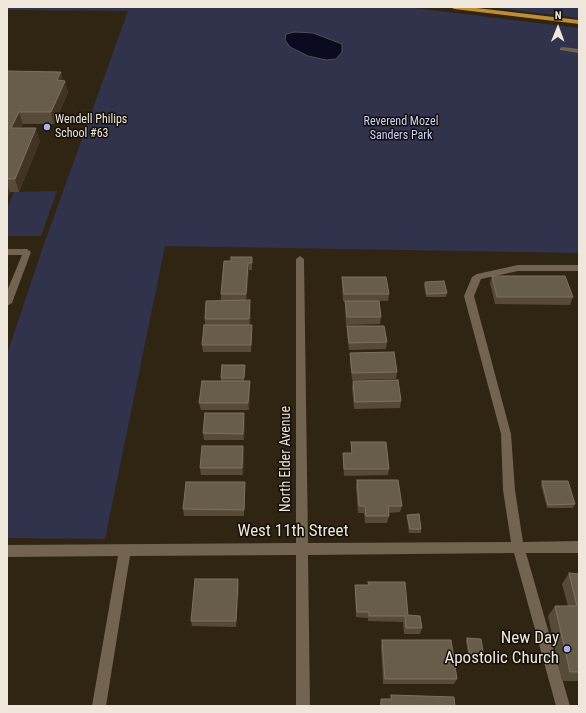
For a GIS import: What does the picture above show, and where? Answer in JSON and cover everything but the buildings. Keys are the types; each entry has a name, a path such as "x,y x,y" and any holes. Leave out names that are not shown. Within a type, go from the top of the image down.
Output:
{"main road":[{"path":"454,7 579,22"}],"street":[{"path":"562,48 579,51"},
{"path":"7,252 27,252 7,303"},
{"name":"North Elder Avenue","path":"300,259 302,706"},
{"path":"563,706 518,547 509,490 506,434 469,296 477,277 518,268 579,268"},
{"name":"West 11th Street","path":"7,551 579,547"},
{"path":"99,706 125,550"}],"green space":[{"name":"Reverend Mozel Sanders Park","path":"7,7 406,7 579,28 579,253 165,246 105,539 7,538 7,354 44,244 128,11 7,10"},
{"path":"489,7 579,7 579,18"},
{"path":"57,191 41,236 7,236 7,208 14,192"}],"shaded area":[{"path":"295,32 313,33 342,44 342,52 336,59 326,60 308,56 290,47 285,40 286,34"}],"place":[{"name":"Wendell Philips School #63","path":"47,127"},
{"name":"New Day Apostolic Church","path":"567,649"}]}
